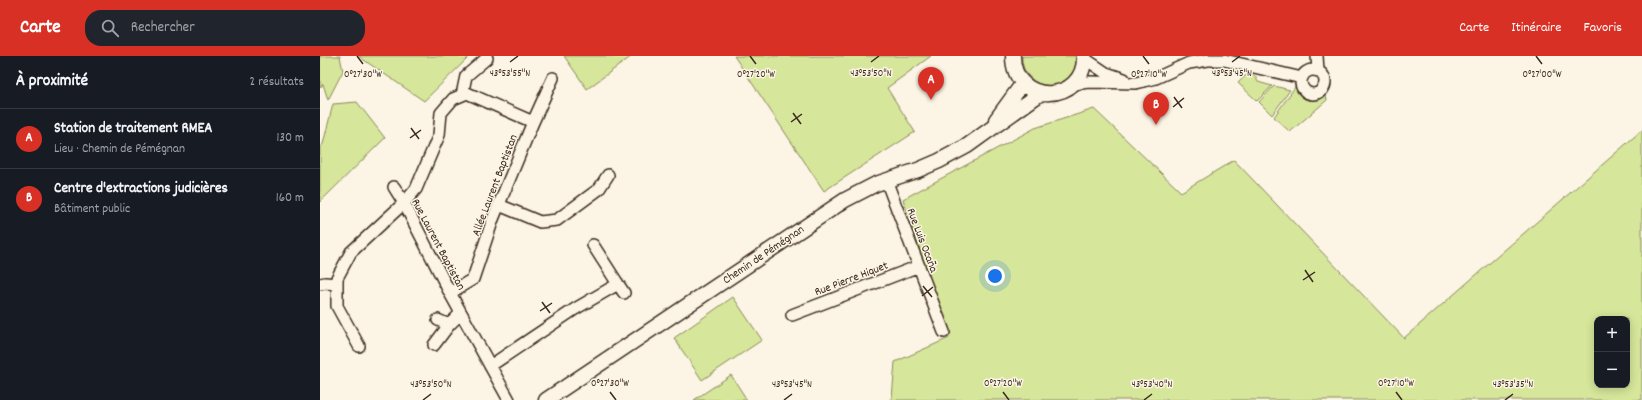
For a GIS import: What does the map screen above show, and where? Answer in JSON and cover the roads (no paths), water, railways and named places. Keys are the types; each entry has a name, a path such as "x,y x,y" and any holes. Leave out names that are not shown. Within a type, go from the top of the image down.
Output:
{"street":[{"path":"1013,56 1013,64 1016,75 1023,83 1031,90 1053,94 1074,84 1089,82 1136,83 1156,78 1189,63 1224,58 1302,78"},
{"path":"1317,56 1318,71"},
{"path":"1074,84 1081,72 1084,57 1106,73 1136,83"},
{"path":"462,95 466,76 487,58"},
{"path":"1310,70 1318,71 1324,76 1326,84 1319,93 1311,94 1302,87 1302,78 1303,75 1310,70"},
{"name":"Allée Laurent Baptistan","path":"450,293 473,279 499,205 553,78"},
{"name":"Chemin de Pémégnan","path":"990,129 1015,92 1023,83"},
{"path":"359,346 337,306 337,278 351,252 416,190 440,134 441,113 453,99 467,93 533,122"},
{"name":"Chemin de Pémégnan","path":"546,400 844,200 860,191 886,180 918,170 939,161 966,146 1041,93"},
{"path":"499,205 540,222 557,220 599,189 608,175"},
{"name":"Rue Luis Ocaña","path":"886,180 944,332"},
{"name":"Rue Laurent Baptistan","path":"394,187 404,203 450,293 510,400"},
{"path":"490,366 575,309 621,288 593,245"},
{"name":"Rue Pierre Hiquet","path":"792,314 919,266"},
{"path":"320,284 337,284"},
{"path":"434,345 449,325 461,313"},
{"path":"438,320 449,325"}],"place":[{"name":"Station de traitement RMEA","path":"931,100"},
{"name":"Centre d'extractions judicières","path":"1156,125"}]}
